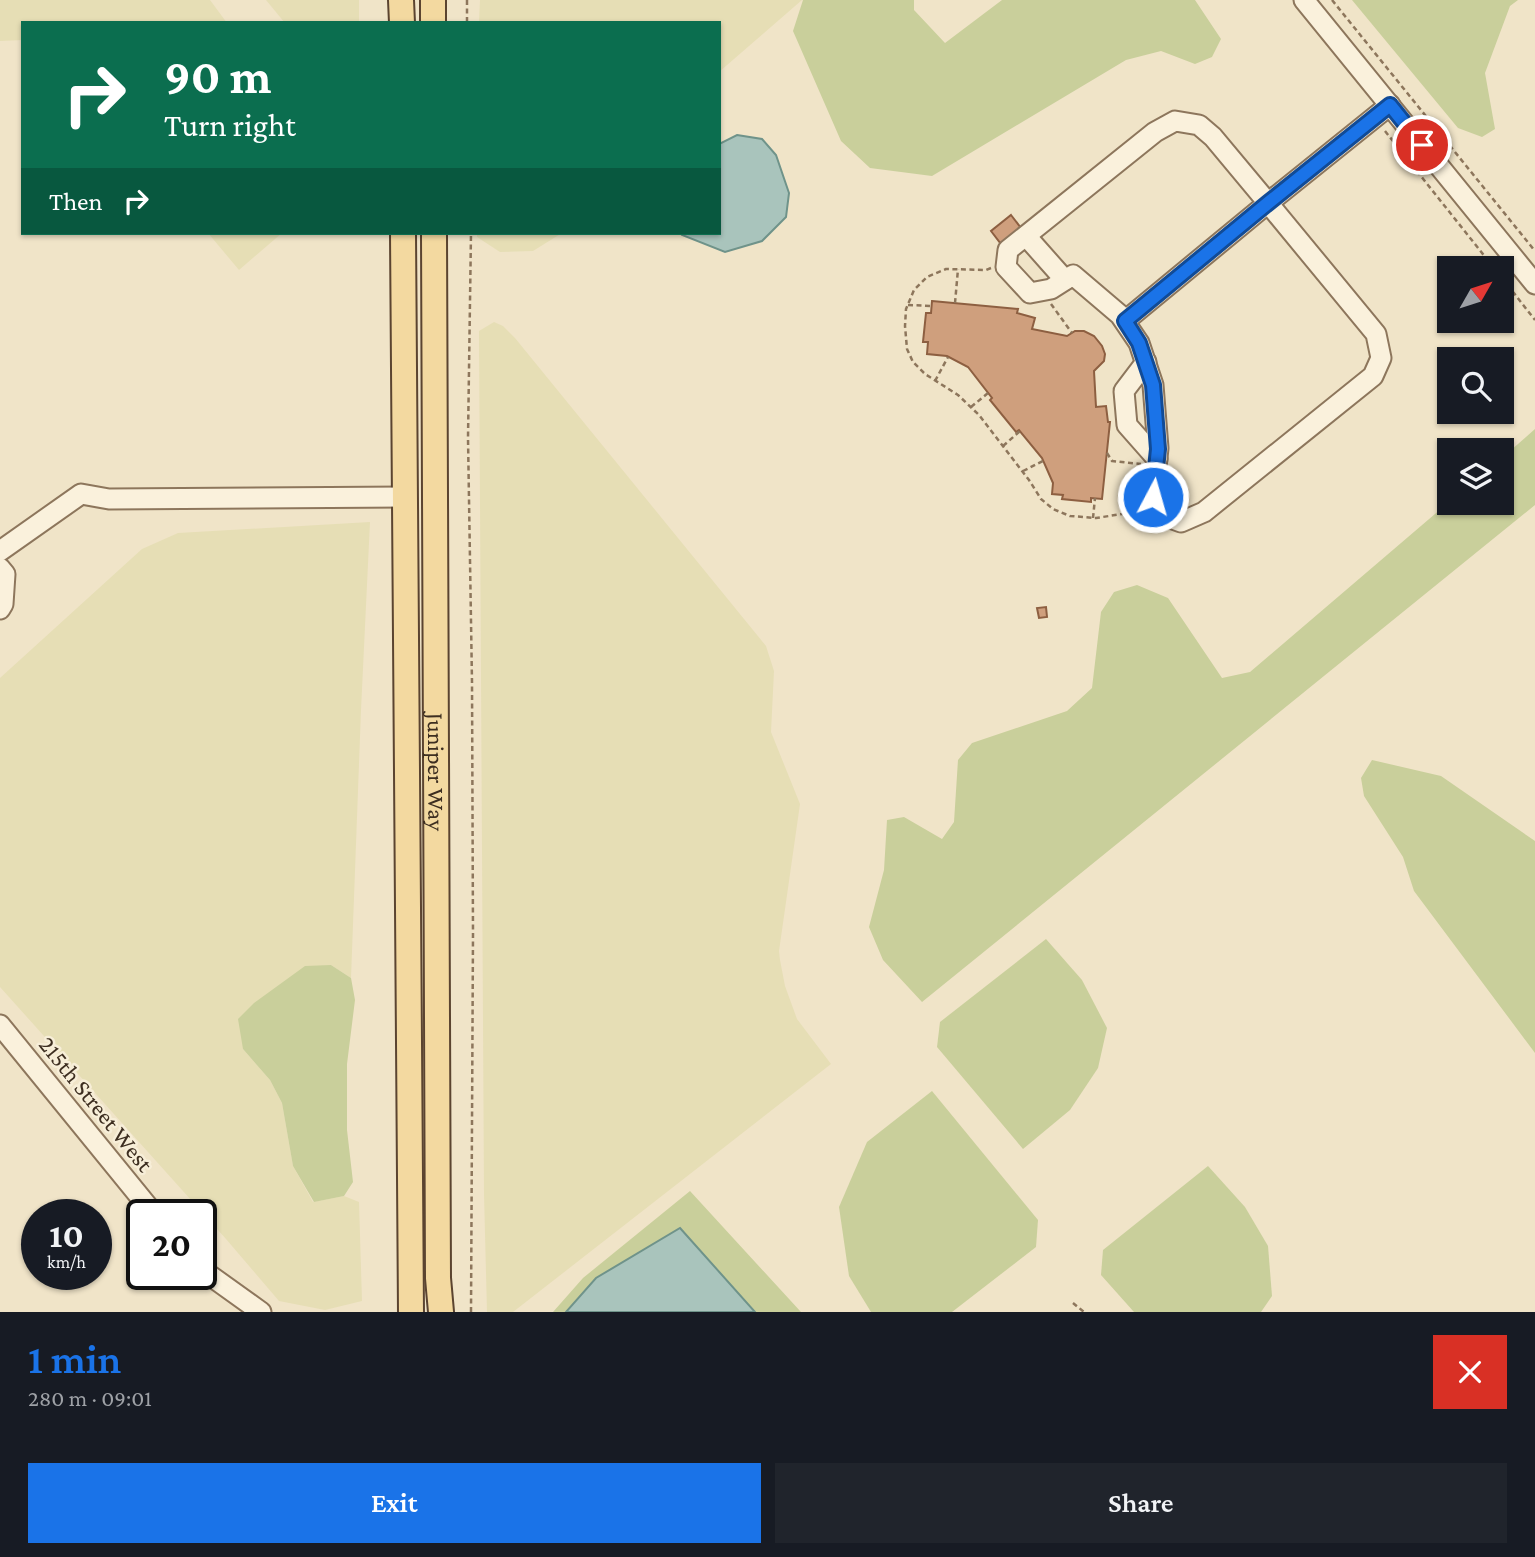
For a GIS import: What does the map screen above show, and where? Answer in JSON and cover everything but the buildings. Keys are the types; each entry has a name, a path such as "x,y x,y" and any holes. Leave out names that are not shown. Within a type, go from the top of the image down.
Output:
{"main road":[{"path":"401,0 401,21"},
{"path":"433,0 433,21"},
{"name":"Juniper Way","path":"403,235 411,1312"},
{"name":"Juniper Way","path":"434,235 438,1278 441,1312"}],"street":[{"path":"1304,0 1382,111 1535,284"},
{"path":"1125,321 1382,111"},
{"path":"1145,464 1158,449 1153,385 1146,362 1139,343 1125,321 1073,275 1051,289 1030,293 1006,267 1007,250 1156,132 1175,121 1199,125 1213,136 1376,334 1381,358 1373,376 1204,512 1181,522 1161,515 1153,497 1145,464 1127,425 1124,391 1146,362"},
{"path":"1026,236 1065,280"},
{"path":"0,551 81,494 109,499 405,497"},
{"path":"0,568 5,574 4,604 0,609"},
{"name":"215th Street West","path":"0,1025 141,1199"},
{"path":"217,1280 261,1312"}],"path":[{"path":"467,0 467,21"},
{"path":"1332,0 1535,251"},
{"path":"1382,111 1485,256"},
{"path":"471,235 468,438 472,696 471,1312"},
{"path":"1007,261 986,270 946,269 927,277 914,290 906,309 905,326 906,349 913,362 925,374 958,394 971,407 1023,471 1041,499 1053,509 1070,516 1093,518 1122,514 1153,497"},
{"path":"955,303 958,269"},
{"path":"1514,293 1535,320"},
{"path":"1046,299 1072,333"},
{"path":"908,305 932,306"},
{"path":"935,381 948,357"},
{"path":"971,407 988,393"},
{"path":"1003,446 1020,431"},
{"path":"1107,453 1112,461 1145,464"},
{"path":"1023,471 1043,461"},
{"path":"1093,518 1095,498"},
{"path":"1073,1303 1084,1312"}],"shaded area":[{"path":"0,0 210,0 226,21 21,21 21,40 0,41"},
{"path":"266,0 359,0 359,21 283,21"},
{"path":"480,0 802,0 721,70 721,21 479,21"},
{"path":"210,235 280,235 239,270"},
{"path":"559,235 533,251 500,252 477,237"},
{"path":"494,322 503,326 515,338 766,646 774,671 771,732 800,804 779,951 780,960 785,986 797,1019 831,1064 513,1312 487,1312 484,1194 479,331"},
{"path":"370,522 351,978 331,965 243,1049 270,1080 282,1103 293,1166 313,1202 344,1196 359,1202 362,1301 325,1310 279,1301 217,1229 217,1199 190,1199 0,987 0,678 142,549 178,533"}],"green space":[{"path":"803,0 914,0 914,10 945,43 1002,0 1195,0 1221,39 1212,57 1195,64 1161,51 1126,60 932,176 870,168 841,141 793,31"},
{"path":"1352,0 1518,0 1510,6 1485,73 1495,129 1482,137 1458,128"},
{"path":"1535,429 1535,505 922,1002 883,960 869,927 884,870 887,820 904,817 942,839 954,822 958,760 972,743 1067,711 1092,688 1101,612 1114,592 1137,585 1168,598 1222,678 1250,672 1437,512 1437,515 1514,515 1514,447"},
{"path":"1372,760 1441,776 1535,841 1535,1053 1414,891 1403,857 1364,796 1361,778"},
{"path":"1046,939 1082,980 1107,1028 1098,1068 1070,1110 1023,1149 937,1047 940,1022"},
{"path":"331,965 351,978 355,1000 347,1064 347,1130 353,1182 344,1196 314,1202 293,1166 282,1103 270,1080 243,1049 238,1019 254,1003 305,966"},
{"path":"932,1091 1038,1220 1036,1247 952,1312 871,1312 849,1276 839,1207 867,1142"},
{"path":"1208,1166 1245,1207 1268,1246 1272,1296 1261,1312 1134,1312 1101,1275 1103,1250"},
{"path":"690,1191 801,1312 755,1312 680,1228 597,1278 566,1312 553,1312 583,1278"}],"water":[{"path":"737,135 762,139 776,155 789,193 786,217 762,241 725,252 682,235 721,235 721,143"},
{"path":"680,1228 755,1312 566,1312 596,1278"}],"route":[{"path":"1153,497 1158,449 1153,385 1139,343 1125,321 1390,105 1422,145"}]}
